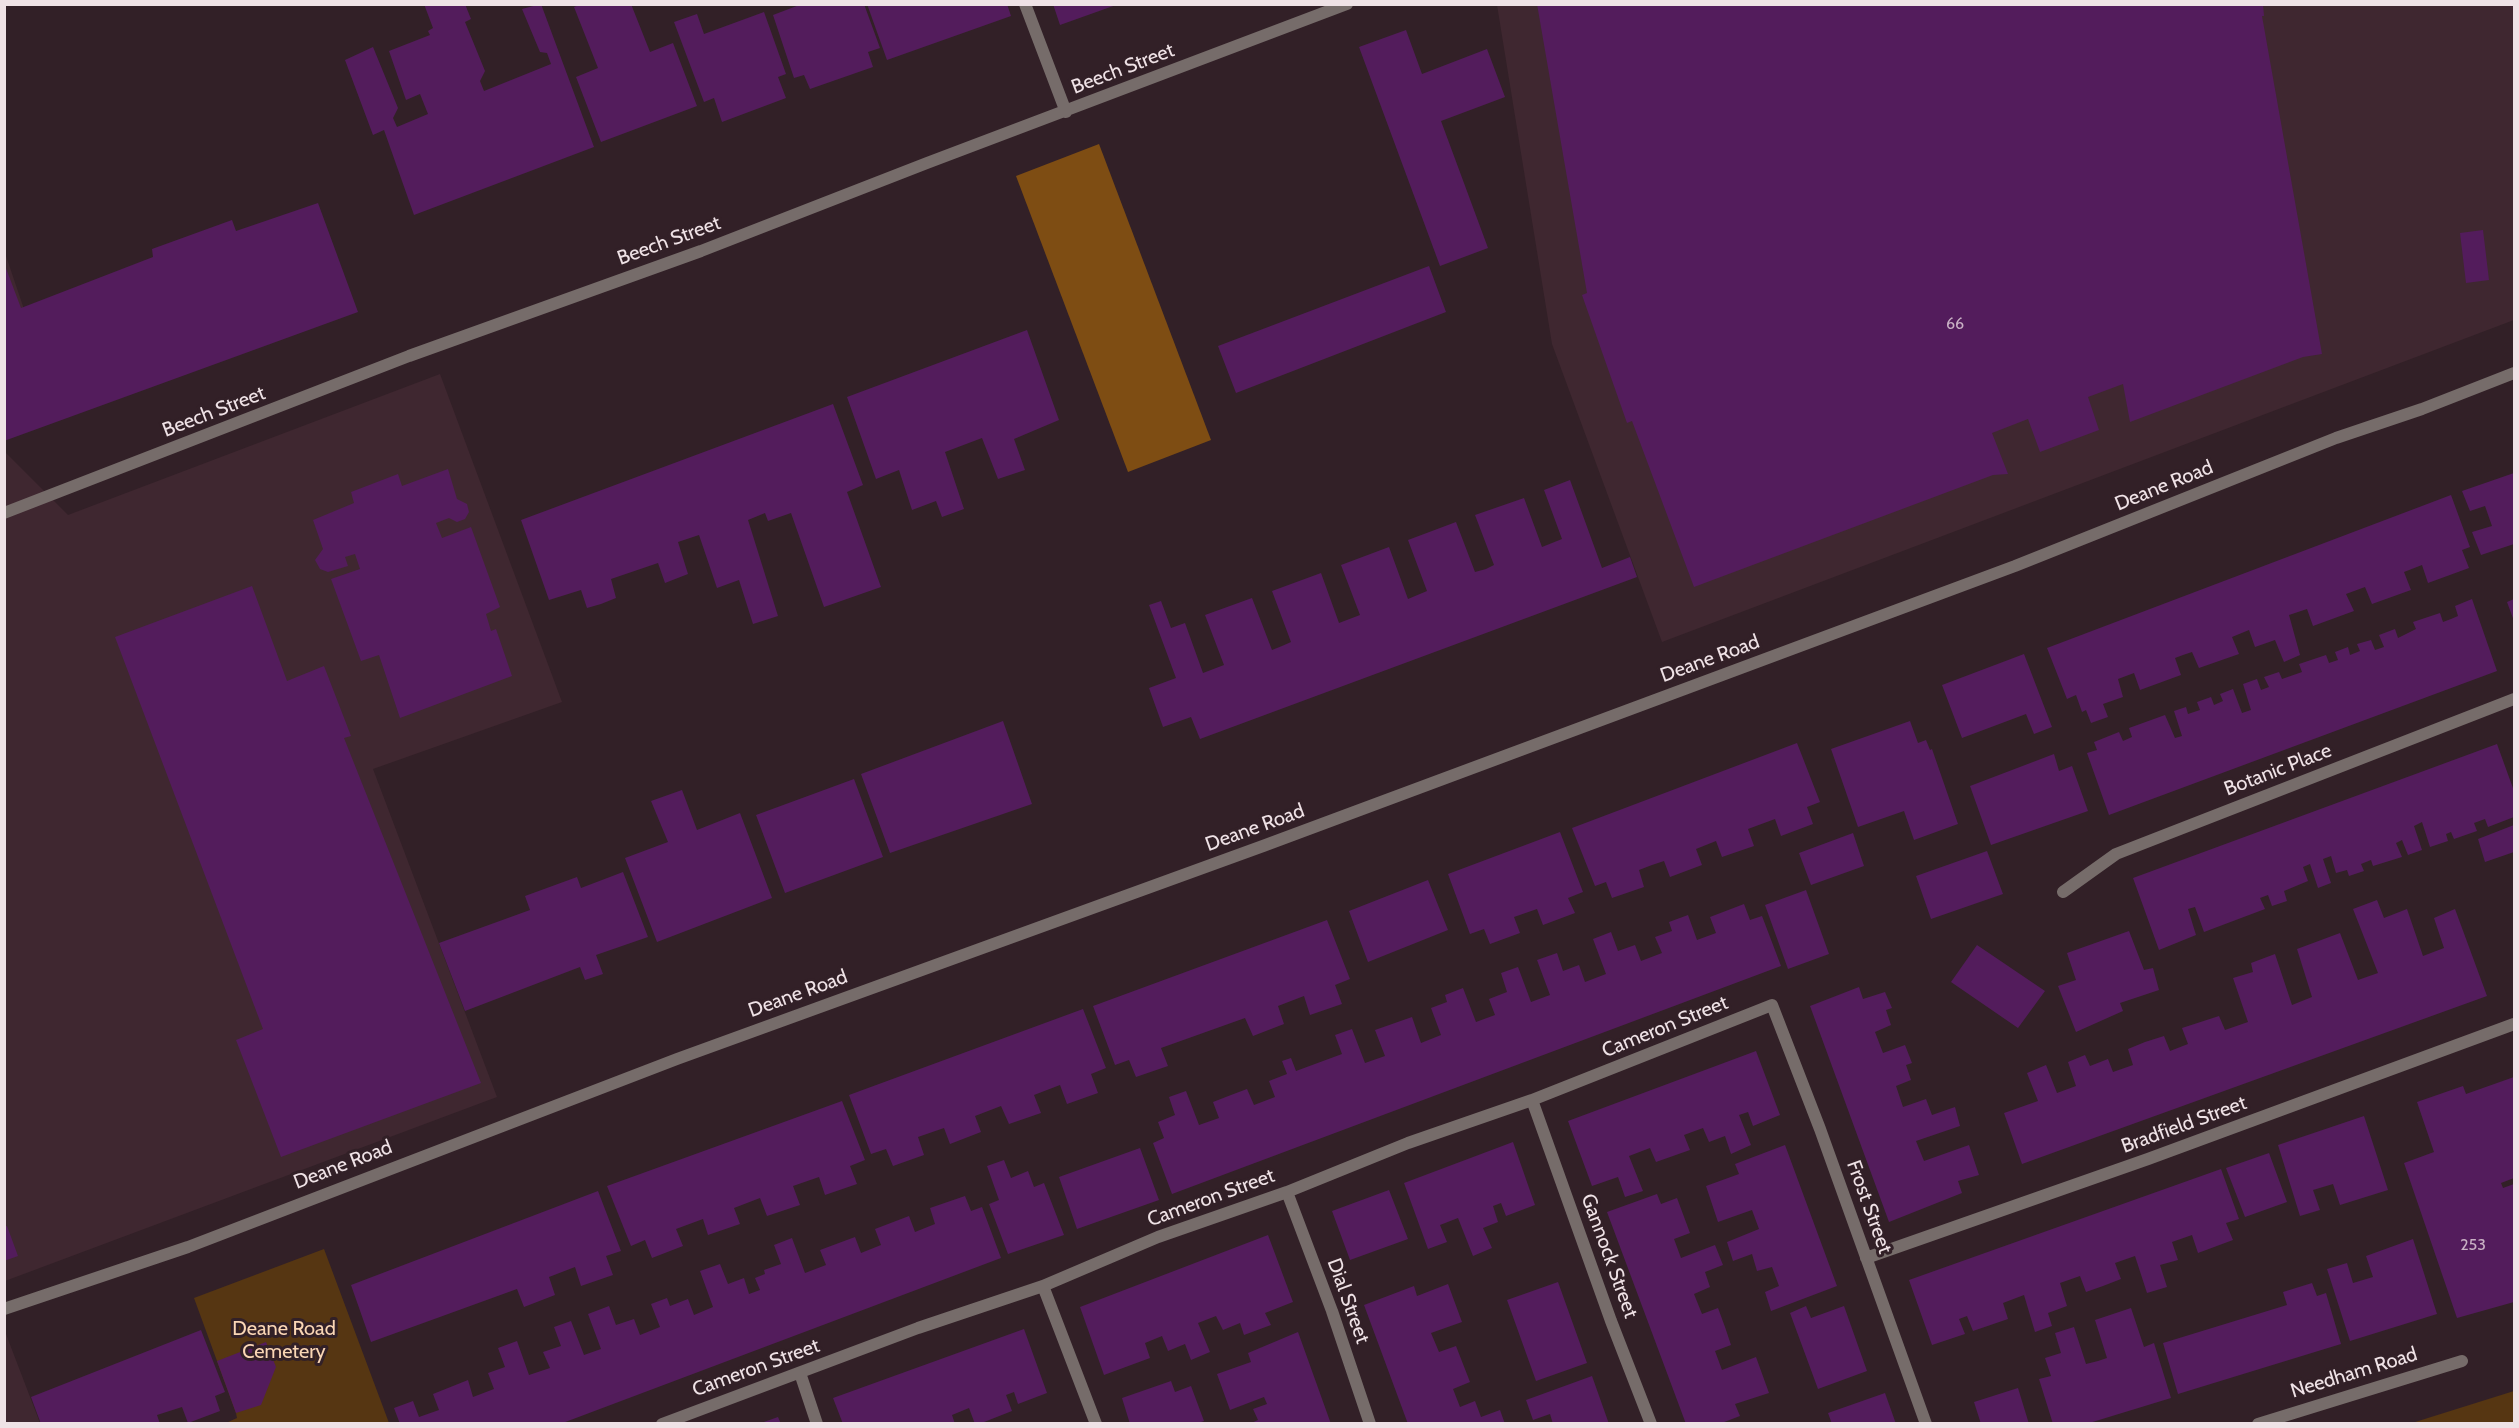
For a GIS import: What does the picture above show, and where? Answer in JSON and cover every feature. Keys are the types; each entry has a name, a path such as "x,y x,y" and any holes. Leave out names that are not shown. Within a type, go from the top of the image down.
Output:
{"street":[{"path":"1025,4 1066,112"},
{"name":"Beech Street","path":"4,513 288,405 409,356 701,251 1347,4"},
{"name":"Deane Road","path":"4,1309 188,1247 677,1059 1286,838 1982,578 2336,438 2422,409 2514,374"},
{"name":"Botanic Place","path":"2063,892 2116,854 2514,699"},
{"name":"Cameron Street","path":"662,1424 918,1329 1043,1286 1158,1237 1287,1192 1408,1143 1532,1100 1772,1005"},
{"name":"Frost Street","path":"1772,1005 1820,1130 1926,1424"},
{"name":"Bradfield Street","path":"1866,1258 2148,1160 2514,1024"},
{"name":"Gannock Street","path":"1532,1100 1611,1321 1651,1424"},
{"name":"Dial Street","path":"1287,1192 1332,1311 1370,1424"},
{"path":"1043,1286 1096,1424"},
{"name":"Needham Road","path":"2258,1424 2283,1420 2462,1361"},
{"path":"800,1373 817,1424"}],"shaded area":[{"path":"1497,5 2514,5 2514,320 1662,642 1552,344"},
{"path":"1099,144 1211,440 1128,472 1016,176"},
{"path":"4,250 27,318 4,326"},
{"path":"440,374 562,702 373,769 497,1097 5,1281 4,451 68,515"},
{"path":"4,1328 9,1342 40,1423 5,1423"}],"green space":[{"name":"Deane Road Cemetery","path":"324,1249 389,1423 226,1423 237,1418 236,1413 194,1298"},
{"path":"2514,1391 2514,1423 2412,1423"}],"building":[{"path":"424,4 465,4 471,19 465,22 485,71 480,81 484,91 551,64 547,53 540,52 522,9 541,4 594,147 414,215 384,130 373,135 345,60 373,47 398,108 393,118 397,127 428,114 420,94 406,100 389,51 430,35 428,31 433,28"},
{"path":"582,4 631,4 650,52 673,43 697,106 601,142 576,77 598,68 574,7"},
{"path":"802,4 864,4 880,48 868,52 873,67 810,89 804,75 794,78 773,15"},
{"path":"867,4 1007,4 1011,16 887,60"},
{"path":"1053,4 1116,4 1116,5 1060,25"},
{"path":"1537,4 2263,4 2264,16 2262,16 2322,354 2303,357 2130,422 2123,384 2088,397 2099,430 2040,452 2028,419 1992,433 2008,474 1993,475 1694,587 1632,421 1627,423 1582,295 1587,293"},
{"path":"764,12 786,74 778,77 786,98 722,122 714,98 704,102 674,22 697,14 704,34"},
{"path":"1406,30 1422,74 1487,49 1505,97 1441,121 1488,248 1440,266 1359,47"},
{"path":"318,203 358,312 4,441 4,263 21,308 153,257 152,249 232,220 236,231"},
{"path":"2483,230 2489,280 2466,283 2460,233"},
{"path":"1429,266 1446,312 1236,393 1218,346"},
{"path":"1027,330 1059,420 1014,439 1025,470 998,479 982,438 945,452 964,509 942,517 936,501 912,510 899,470 876,479 847,397"},
{"path":"833,404 863,485 847,492 881,587 824,607 791,513 768,521 765,513 748,520 778,616 753,624 739,580 717,588 699,535 678,542 688,574 665,583 658,563 611,579 616,598 601,604 587,608 581,590 549,600 521,520"},
{"path":"448,469 457,499 467,504 469,512 465,519 457,522 449,518 436,523 442,538 471,527 500,607 486,614 491,631 496,629 512,676 400,718 379,655 361,661 331,579 360,569 355,554 345,557 348,566 328,572 320,569 315,560 323,549 313,520 354,503 351,492 398,474 402,486"},
{"path":"2514,473 2514,544 2481,555 2472,532 2492,526 2485,506 2470,511 2462,491"},
{"path":"1570,480 1602,568 1630,557 1637,577 1200,739 1191,717 1163,727 1149,688 1176,678 1149,605 1161,601 1171,628 1185,623 1203,673 1224,665 1205,615 1252,598 1272,650 1291,642 1272,591 1321,573 1339,623 1360,615 1341,565 1389,547 1408,599 1427,591 1408,540 1456,522 1475,572 1486,569 1494,565 1475,515 1524,498 1542,547 1562,539 1544,490"},
{"path":"2451,495 2470,547 2462,550 2469,568 2428,583 2422,565 2404,572 2411,590 2372,604 2365,587 2346,594 2354,611 2313,626 2307,609 2289,615 2300,655 2284,662 2275,640 2255,647 2249,630 2232,637 2239,654 2199,668 2192,652 2183,655 2175,658 2181,675 2140,690 2134,673 2118,679 2123,697 2103,704 2108,717 2091,723 2086,710 2082,712 2076,695 2067,699 2047,648"},
{"path":"252,586 287,681 324,666 351,736 344,738 481,1083 281,1157 236,1040 263,1029 115,637"},
{"path":"2472,599 2497,671 2109,815 2087,753 2097,750 2094,742 2119,732 2123,741 2132,737 2129,728 2165,715 2175,738 2182,736 2174,711 2186,707 2188,714 2200,710 2197,702 2211,697 2214,705 2223,701 2220,694 2233,689 2242,713 2251,710 2243,684 2257,679 2261,690 2269,687 2264,677 2279,672 2282,679 2302,672 2299,664 2326,655 2329,663 2338,660 2335,652 2348,647 2350,655 2360,651 2357,644 2371,640 2375,650 2384,647 2379,635 2395,629 2398,638 2416,629 2413,622 2440,613 2443,622 2451,619 2458,616 2455,606"},
{"path":"2514,599 2514,621 2507,602"},
{"path":"2024,654 2052,727 2034,734 2026,714 1962,738 1942,685"},
{"path":"1003,721 1032,804 890,853 861,774"},
{"path":"1910,721 1918,743 1926,740 1930,750 1932,749 1958,824 1914,840 1904,811 1858,827 1831,749"},
{"path":"1797,743 1820,802 1807,807 1813,824 1781,836 1775,819 1748,829 1754,846 1722,857 1716,841 1696,849 1702,865 1670,877 1664,861 1652,865 1639,870 1644,887 1612,898 1606,882 1595,886 1572,828"},
{"path":"2497,744 2514,791 2514,817 2488,827 2485,819 2474,823 2477,831 2454,839 2451,832 2446,834 2448,841 2430,847 2422,822 2414,826 2422,850 2408,855 2402,840 2396,843 2402,857 2373,866 2371,860 2361,864 2364,871 2349,876 2347,870 2336,873 2331,856 2323,859 2331,883 2318,888 2310,864 2303,867 2308,881 2284,891 2287,901 2272,906 2268,895 2260,898 2265,909 2204,932 2195,907 2188,909 2196,935 2159,950 2133,878"},
{"path":"2054,754 2059,771 2072,766 2088,811 1991,845 1970,786"},
{"path":"854,779 883,857 785,893 756,815"},
{"path":"682,790 697,830 740,813 772,898 657,942 625,858 668,842 651,801"},
{"path":"2514,825 2514,852 2485,862 2478,839"},
{"path":"1560,832 1583,892 1568,898 1575,913 1543,925 1537,909 1514,917 1520,933 1490,944 1484,929 1470,934 1448,874"},
{"path":"1853,833 1864,866 1811,885 1799,853"},
{"path":"1987,851 2003,894 1931,919 1916,876"},
{"path":"623,872 648,937 596,955 603,974 585,980 580,967 465,1011 439,943 530,910 525,896 577,877 581,888"},
{"path":"1428,880 1448,930 1368,962 1349,911"},
{"path":"1806,890 1829,954 1788,969 1765,905"},
{"path":"2377,900 2384,918 2407,909 2423,956 2444,948 2434,918 2455,909 2487,996 2022,1164 2004,1113 2038,1101 2027,1073 2046,1065 2057,1093 2076,1086 2068,1062 2085,1055 2090,1066 2108,1059 2113,1072 2133,1065 2128,1049 2145,1042 2164,1036 2170,1051 2188,1044 2182,1028 2219,1016 2225,1030 2248,1022 2233,978 2253,972 2251,963 2275,954 2292,1005 2312,997 2297,949 2340,933 2358,980 2378,973 2353,909"},
{"path":"1744,904 1750,920 1762,916 1781,966 1172,1194 1153,1143 1164,1138 1158,1122 1175,1115 1169,1097 1186,1091 1199,1125 1219,1118 1213,1102 1247,1089 1254,1105 1275,1097 1269,1081 1287,1074 1282,1061 1291,1058 1296,1071 1342,1054 1335,1035 1352,1029 1365,1063 1385,1056 1375,1030 1412,1017 1421,1043 1441,1035 1431,1008 1447,1002 1445,995 1463,988 1476,1022 1495,1015 1489,999 1507,992 1501,973 1518,967 1531,1002 1550,995 1537,960 1557,953 1563,971 1579,965 1585,982 1606,974 1593,939 1611,932 1618,951 1635,945 1641,961 1662,953 1655,937 1672,931 1669,922 1688,915 1697,940 1716,933 1710,917"},
{"path":"1327,920 1350,979 1335,985 1342,1004 1310,1015 1304,996 1278,1006 1284,1024 1253,1036 1245,1018 1161,1048 1168,1066 1136,1077 1129,1060 1115,1065 1093,1006"},
{"path":"2129,931 2144,970 2153,968 2159,990 2120,1003 2123,1011 2076,1032 2058,986 2076,980 2067,953"},
{"path":"1977,945 2045,991 2018,1028 1951,982"},
{"path":"1859,987 1863,999 1885,992 1892,1008 1886,1010 1891,1025 1875,1032 1883,1053 1905,1045 1912,1063 1906,1065 1911,1080 1896,1086 1903,1107 1926,1099 1932,1115 1955,1107 1960,1126 1916,1141 1924,1161 1969,1145 1979,1175 1958,1181 1962,1193 1889,1222 1810,1006"},
{"path":"1083,1009 1106,1068 1091,1074 1098,1093 1067,1104 1060,1085 1034,1095 1041,1113 1009,1124 1001,1106 975,1116 981,1132 950,1144 944,1128 918,1137 924,1155 893,1166 886,1149 871,1154 849,1095"},
{"path":"1756,1051 1780,1115 1753,1126 1748,1112 1739,1115 1751,1145 1731,1154 1725,1136 1709,1142 1703,1128 1684,1135 1690,1150 1656,1162 1650,1148 1629,1156 1643,1191 1625,1197 1618,1177 1592,1186 1568,1121"},
{"path":"2514,1077 2514,1178 2501,1183 2503,1188 2514,1184 2514,1302 2457,1318 2404,1163 2434,1152 2417,1102 2463,1086 2466,1094"},
{"path":"842,1101 865,1160 850,1166 857,1184 825,1195 819,1177 793,1186 800,1205 767,1216 760,1198 734,1208 740,1224 708,1235 703,1219 676,1229 683,1246 652,1258 645,1240 631,1246 607,1186"},
{"path":"2364,1116 2388,1190 2340,1205 2333,1184 2313,1190 2320,1210 2300,1216 2278,1145"},
{"path":"1513,1142 1535,1205 1506,1216 1501,1203 1493,1206 1498,1222 1483,1228 1492,1248 1473,1256 1458,1218 1440,1225 1447,1242 1428,1249 1404,1183"},
{"path":"1785,1145 1837,1286 1771,1311 1765,1292 1779,1286 1772,1267 1757,1271 1752,1254 1733,1261 1727,1242 1759,1229 1752,1210 1718,1222 1706,1186 1739,1174 1735,1164"},
{"path":"1140,1148 1159,1200 1077,1229 1059,1177"},
{"path":"2269,1153 2287,1202 2245,1217 2226,1168"},
{"path":"1004,1160 1011,1178 1028,1171 1034,1187 1044,1183 1064,1235 1008,1254 989,1204 999,1200 987,1166"},
{"path":"2221,1169 2239,1219 2226,1223 2233,1240 2198,1253 2192,1235 2172,1242 2178,1260 2160,1265 2167,1287 2147,1293 2135,1256 2115,1263 2121,1279 2103,1286 2086,1292 2080,1276 2060,1283 2067,1306 2048,1313 2052,1326 2035,1332 2024,1295 2003,1303 2008,1319 1973,1331 1967,1316 1959,1319 1965,1334 1932,1345 1909,1280"},
{"path":"1389,1190 1408,1239 1350,1260 1332,1211"},
{"path":"598,1191 621,1251 606,1256 613,1275 581,1286 575,1267 549,1277 555,1295 524,1307 517,1289 371,1342 351,1285"},
{"path":"1657,1194 1661,1204 1677,1198 1690,1233 1674,1239 1681,1258 1715,1245 1723,1265 1705,1272 1710,1287 1694,1294 1702,1314 1718,1308 1725,1327 1731,1345 1715,1351 1722,1370 1756,1357 1769,1393 1735,1404 1740,1416 1719,1424 1686,1424 1607,1212"},
{"path":"965,1196 971,1211 982,1207 1001,1258 560,1424 400,1424 394,1408 413,1401 419,1417 439,1410 433,1394 468,1380 473,1397 494,1389 488,1373 505,1367 498,1348 517,1341 529,1375 550,1368 543,1352 561,1346 554,1327 571,1321 584,1355 601,1349 588,1314 609,1306 616,1325 634,1319 640,1335 660,1327 651,1304 667,1298 670,1306 688,1299 694,1315 713,1307 700,1271 720,1264 728,1284 744,1278 749,1294 760,1290 755,1278 765,1274 764,1270 781,1264 774,1245 792,1238 805,1273 826,1265 820,1250 855,1237 861,1253 881,1245 875,1229 909,1216 915,1232 935,1224 930,1208"},
{"path":"7,1226 18,1256 4,1261 4,1227"},
{"path":"1268,1235 1293,1302 1265,1313 1271,1325 1244,1335 1240,1323 1223,1330 1216,1316 1198,1323 1210,1352 1191,1360 1185,1344 1168,1351 1162,1336 1145,1343 1150,1358 1104,1375 1080,1307"},
{"path":"2413,1239 2437,1314 2350,1341 2327,1269 2347,1263 2353,1283 2373,1277 2366,1256"},
{"path":"1558,1282 1587,1363 1536,1381 1507,1300"},
{"path":"2312,1283 2317,1296 2326,1293 2341,1344 2178,1394 2163,1343 2287,1305 2283,1292"},
{"path":"1448,1284 1462,1322 1431,1333 1439,1352 1456,1346 1470,1382 1453,1389 1460,1407 1475,1401 1481,1417 1500,1410 1505,1424 1408,1424 1364,1305 1414,1286 1417,1296"},
{"path":"1806,1306 1811,1318 1844,1306 1867,1371 1818,1389 1790,1313"},
{"path":"2131,1308 2144,1347 2154,1343 2171,1398 2086,1424 2053,1424 2039,1379 2051,1376 2045,1358 2061,1353 2055,1333 2074,1327 2086,1364 2098,1361 2107,1358 2095,1320"},
{"path":"1024,1329 1047,1393 1018,1404 1014,1392 1006,1395 1012,1411 979,1424 975,1424 969,1408 952,1415 955,1424 843,1424 833,1398"},
{"path":"201,1330 225,1392 215,1396 220,1411 188,1423 182,1407 157,1415 160,1424 41,1424 31,1397"},
{"path":"1298,1332 1331,1424 1249,1424 1258,1420 1253,1409 1267,1404 1264,1397 1230,1410 1217,1374 1251,1362 1248,1353"},
{"path":"266,1342 276,1367 261,1405 236,1413 217,1361"},
{"path":"1592,1376 1609,1424 1553,1424 1550,1414 1533,1420 1526,1400"},
{"path":"1171,1381 1175,1392 1191,1386 1204,1421 1195,1424 1130,1424 1122,1398"},
{"path":"2018,1388 2029,1424 1981,1424 1974,1402"},
{"path":"1885,1393 1896,1424 1832,1424 1828,1413"},
{"path":"778,1417 781,1424 761,1424 761,1423"}]}
